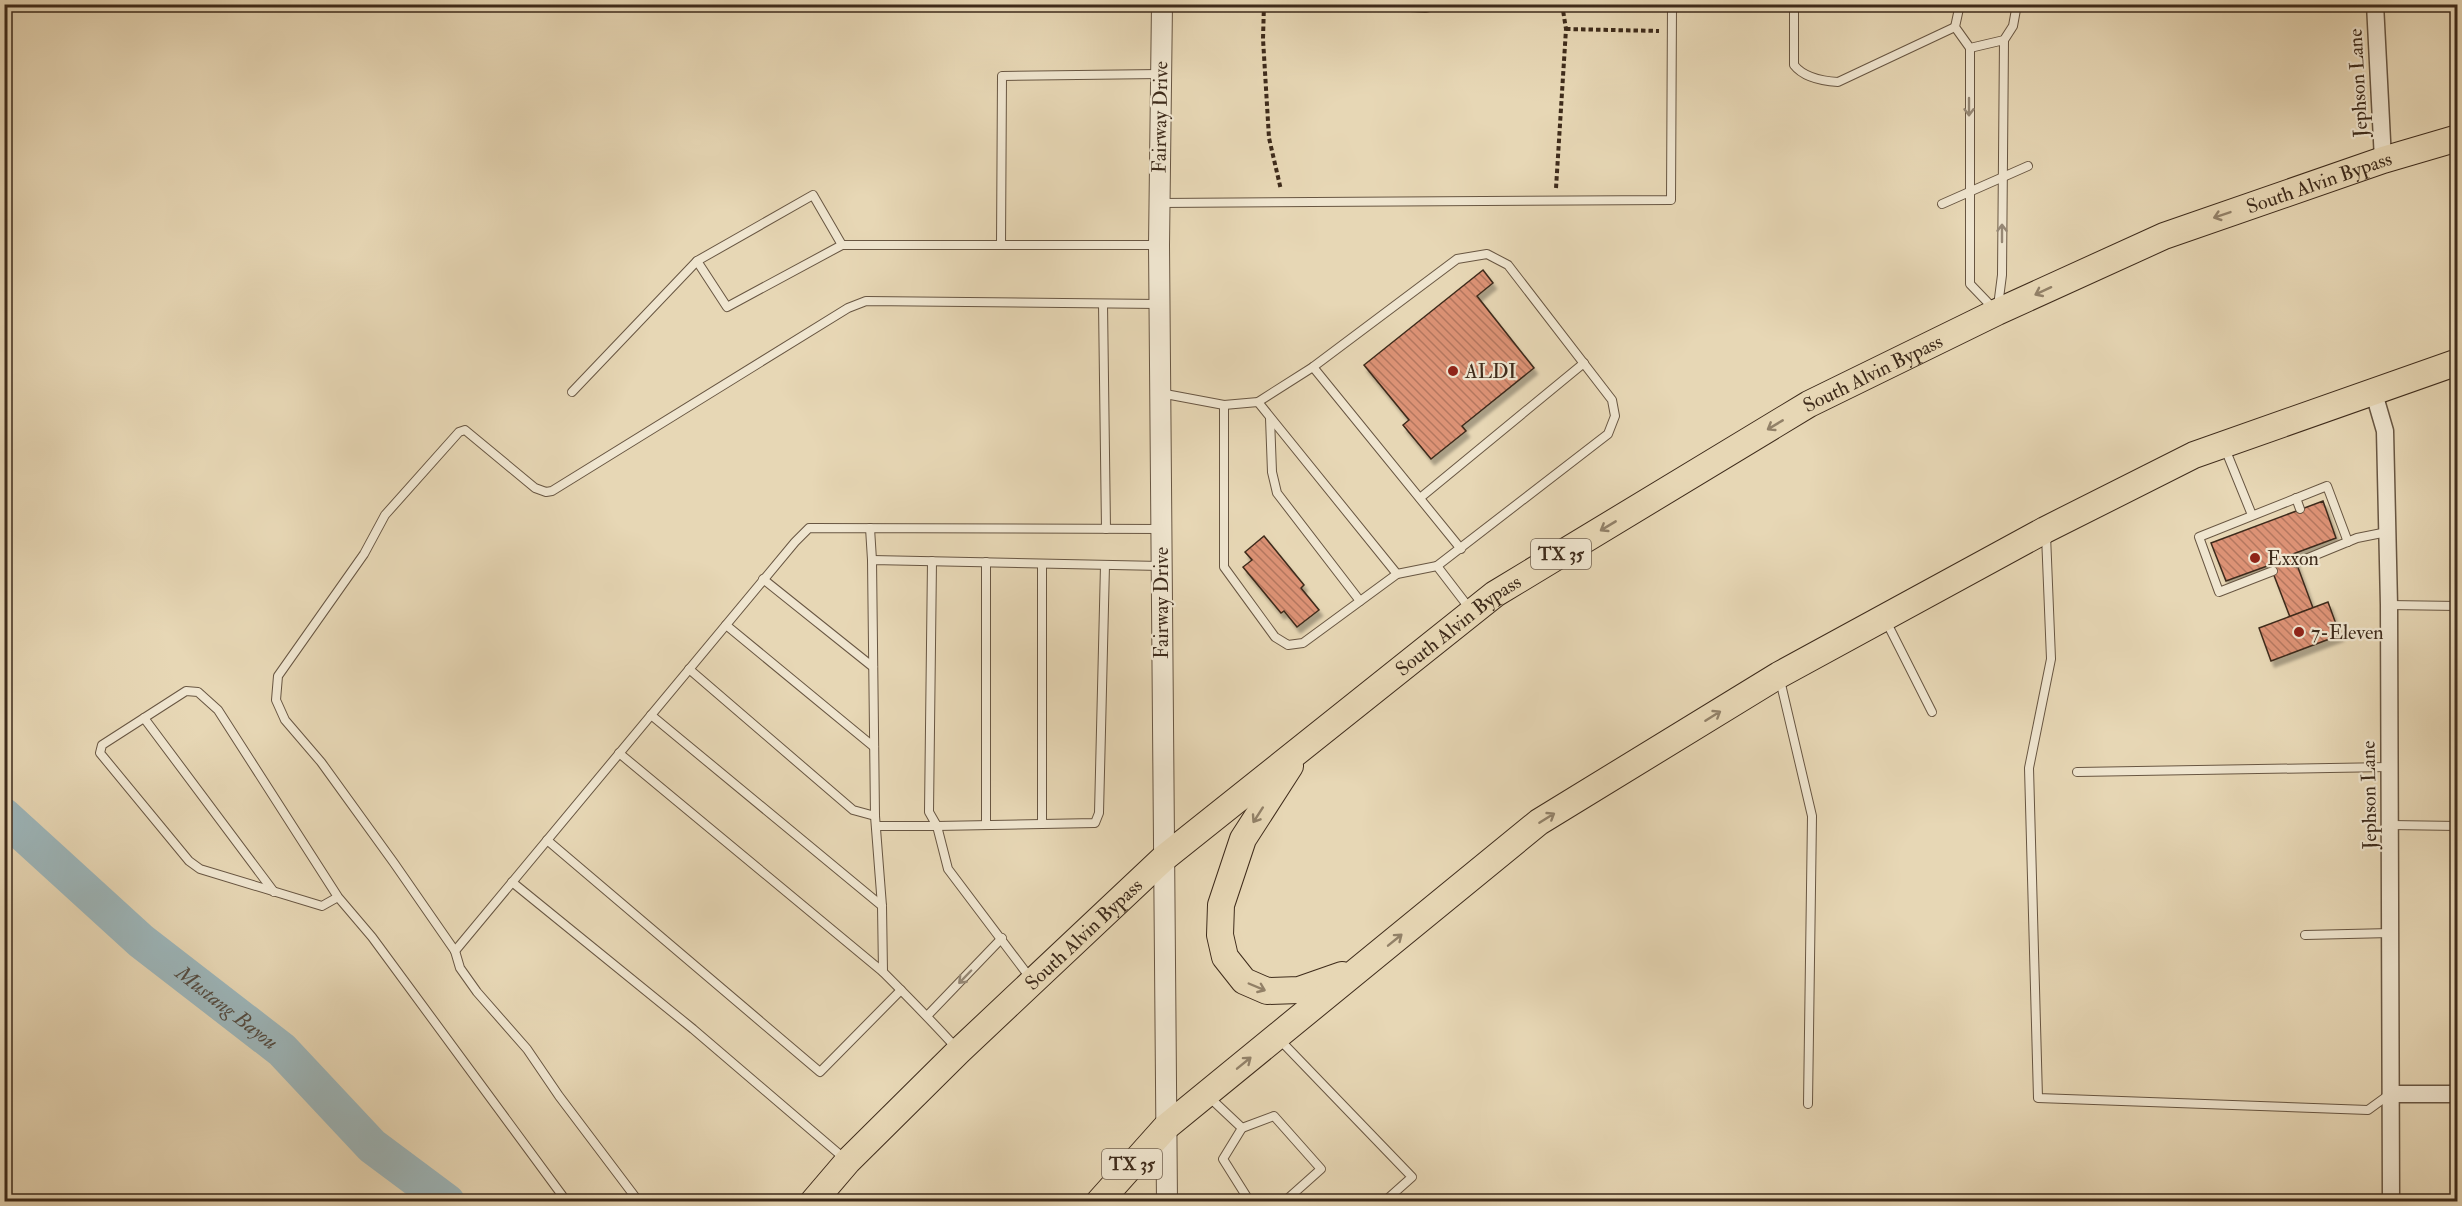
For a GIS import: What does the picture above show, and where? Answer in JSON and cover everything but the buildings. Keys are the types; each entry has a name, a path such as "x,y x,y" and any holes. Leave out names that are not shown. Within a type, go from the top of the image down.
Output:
{"main road":[{"name":"South Alvin Bypass","path":"813,1202 848,1161 958,1051 1164,858 1495,594 1809,404 1997,312 2164,236 2383,160 2457,138"},
{"name":"TX 35","path":"1099,1202 1166,1127 1539,822 1779,675 2045,530 2194,454 2457,362"},
{"path":"1301,748 1243,838 1221,905 1220,935 1225,957 1244,981 1267,991 1299,990 1361,968"}],"street":[{"name":"Fairway Drive","path":"1162,4 1159,304 1167,1202"},
{"name":"Jephson Lane","path":"2375,4 2383,160"},
{"name":"Jephson Lane","path":"2373,390 2385,431 2389,605 2391,1202"},
{"path":"2391,1094 2457,1094"}],"lane":[{"path":"1367,4 1425,8 1443,4"},
{"path":"1159,203 1671,200 1672,4"},
{"path":"1794,4 1794,65 1800,73 1825,81 1838,82 1955,27"},
{"path":"1960,4 1955,27 1970,48 1970,284 1997,312"},
{"path":"1997,312 2002,275 2004,40 2013,26 2017,4"},
{"path":"1970,48 2004,40"},
{"path":"1001,245 1002,76 1160,74"},
{"path":"1941,204 2028,166"},
{"path":"572,392 697,261 813,195 842,245"},
{"path":"697,261 726,307 842,245 1159,245"},
{"path":"1160,393 1224,405 1258,402 1313,367 1457,259 1486,254 1508,265 1612,400 1616,416 1608,434 1437,566 1397,574 1303,643 1288,645 1275,637 1224,567 1224,405"},
{"path":"639,1202 559,1096 527,1049 477,992 460,968 454,951 321,762 285,720 276,700 278,676 364,554 385,515 459,432 465,430 535,488 546,492 552,491 848,308 866,302 1159,304"},
{"path":"1103,304 1106,528"},
{"path":"1419,498 1584,363"},
{"path":"1313,367 1461,549"},
{"path":"1258,402 1397,574"},
{"path":"1270,417 1272,472 1277,493 1360,601"},
{"path":"2223,444 2249,517 2249,528"},
{"path":"2268,570 2219,592 2199,537 2327,486 2348,542"},
{"path":"2296,498 2300,509"},
{"path":"2276,506 2280,517"},
{"path":"2224,527 2229,536"},
{"path":"454,951 763,579 809,528 1161,529"},
{"path":"870,528 875,816 882,906 883,972"},
{"path":"2045,530 2051,659 2029,768 2038,1098 2368,1110 2391,1094"},
{"path":"2296,559 2316,550 2387,532"},
{"path":"872,560 1161,566"},
{"path":"932,561 929,812 938,826 948,869 1032,980"},
{"path":"986,562 986,825"},
{"path":"1042,564 1042,824"},
{"path":"876,826 1095,823 1099,813 1105,565"},
{"path":"1437,566 1473,612"},
{"path":"763,579 873,667"},
{"path":"2389,605 2457,606"},
{"path":"1884,618 1932,712"},
{"path":"726,625 874,747"},
{"path":"689,669 853,810 875,816"},
{"path":"1779,675 1812,816 1808,1104"},
{"path":"338,897 322,906 200,869 189,861 100,753 102,745 186,691 198,692 218,710 338,897 372,937 567,1202"},
{"path":"651,715 882,906"},
{"path":"144,718 274,892"},
{"path":"619,753 883,972 927,1015 958,1051"},
{"path":"2077,772 2389,767"},
{"path":"2391,825 2457,826"},
{"path":"547,840 820,1072 901,990"},
{"path":"513,882 693,1029 848,1161"},
{"path":"2305,935 2391,933"},
{"path":"927,1015 1002,938"},
{"path":"1277,1036 1412,1177 1384,1202"},
{"path":"1206,1094 1242,1128"},
{"path":"1250,1202 1223,1159 1242,1128 1275,1116 1321,1169 1284,1202"}],"path":[{"path":"1264,4 1263,39 1269,138 1283,202"},
{"path":"1555,200 1566,29 1562,4"},
{"path":"1566,29 1672,32"}],"waterway":[{"name":"Mustang Bayou","path":"4,816 141,941 282,1050 372,1146 447,1202"}],"place":[{"name":"ALDI","path":"1453,371"},
{"name":"Exxon","path":"2255,558"},
{"name":"7-Eleven","path":"2299,632"}]}
